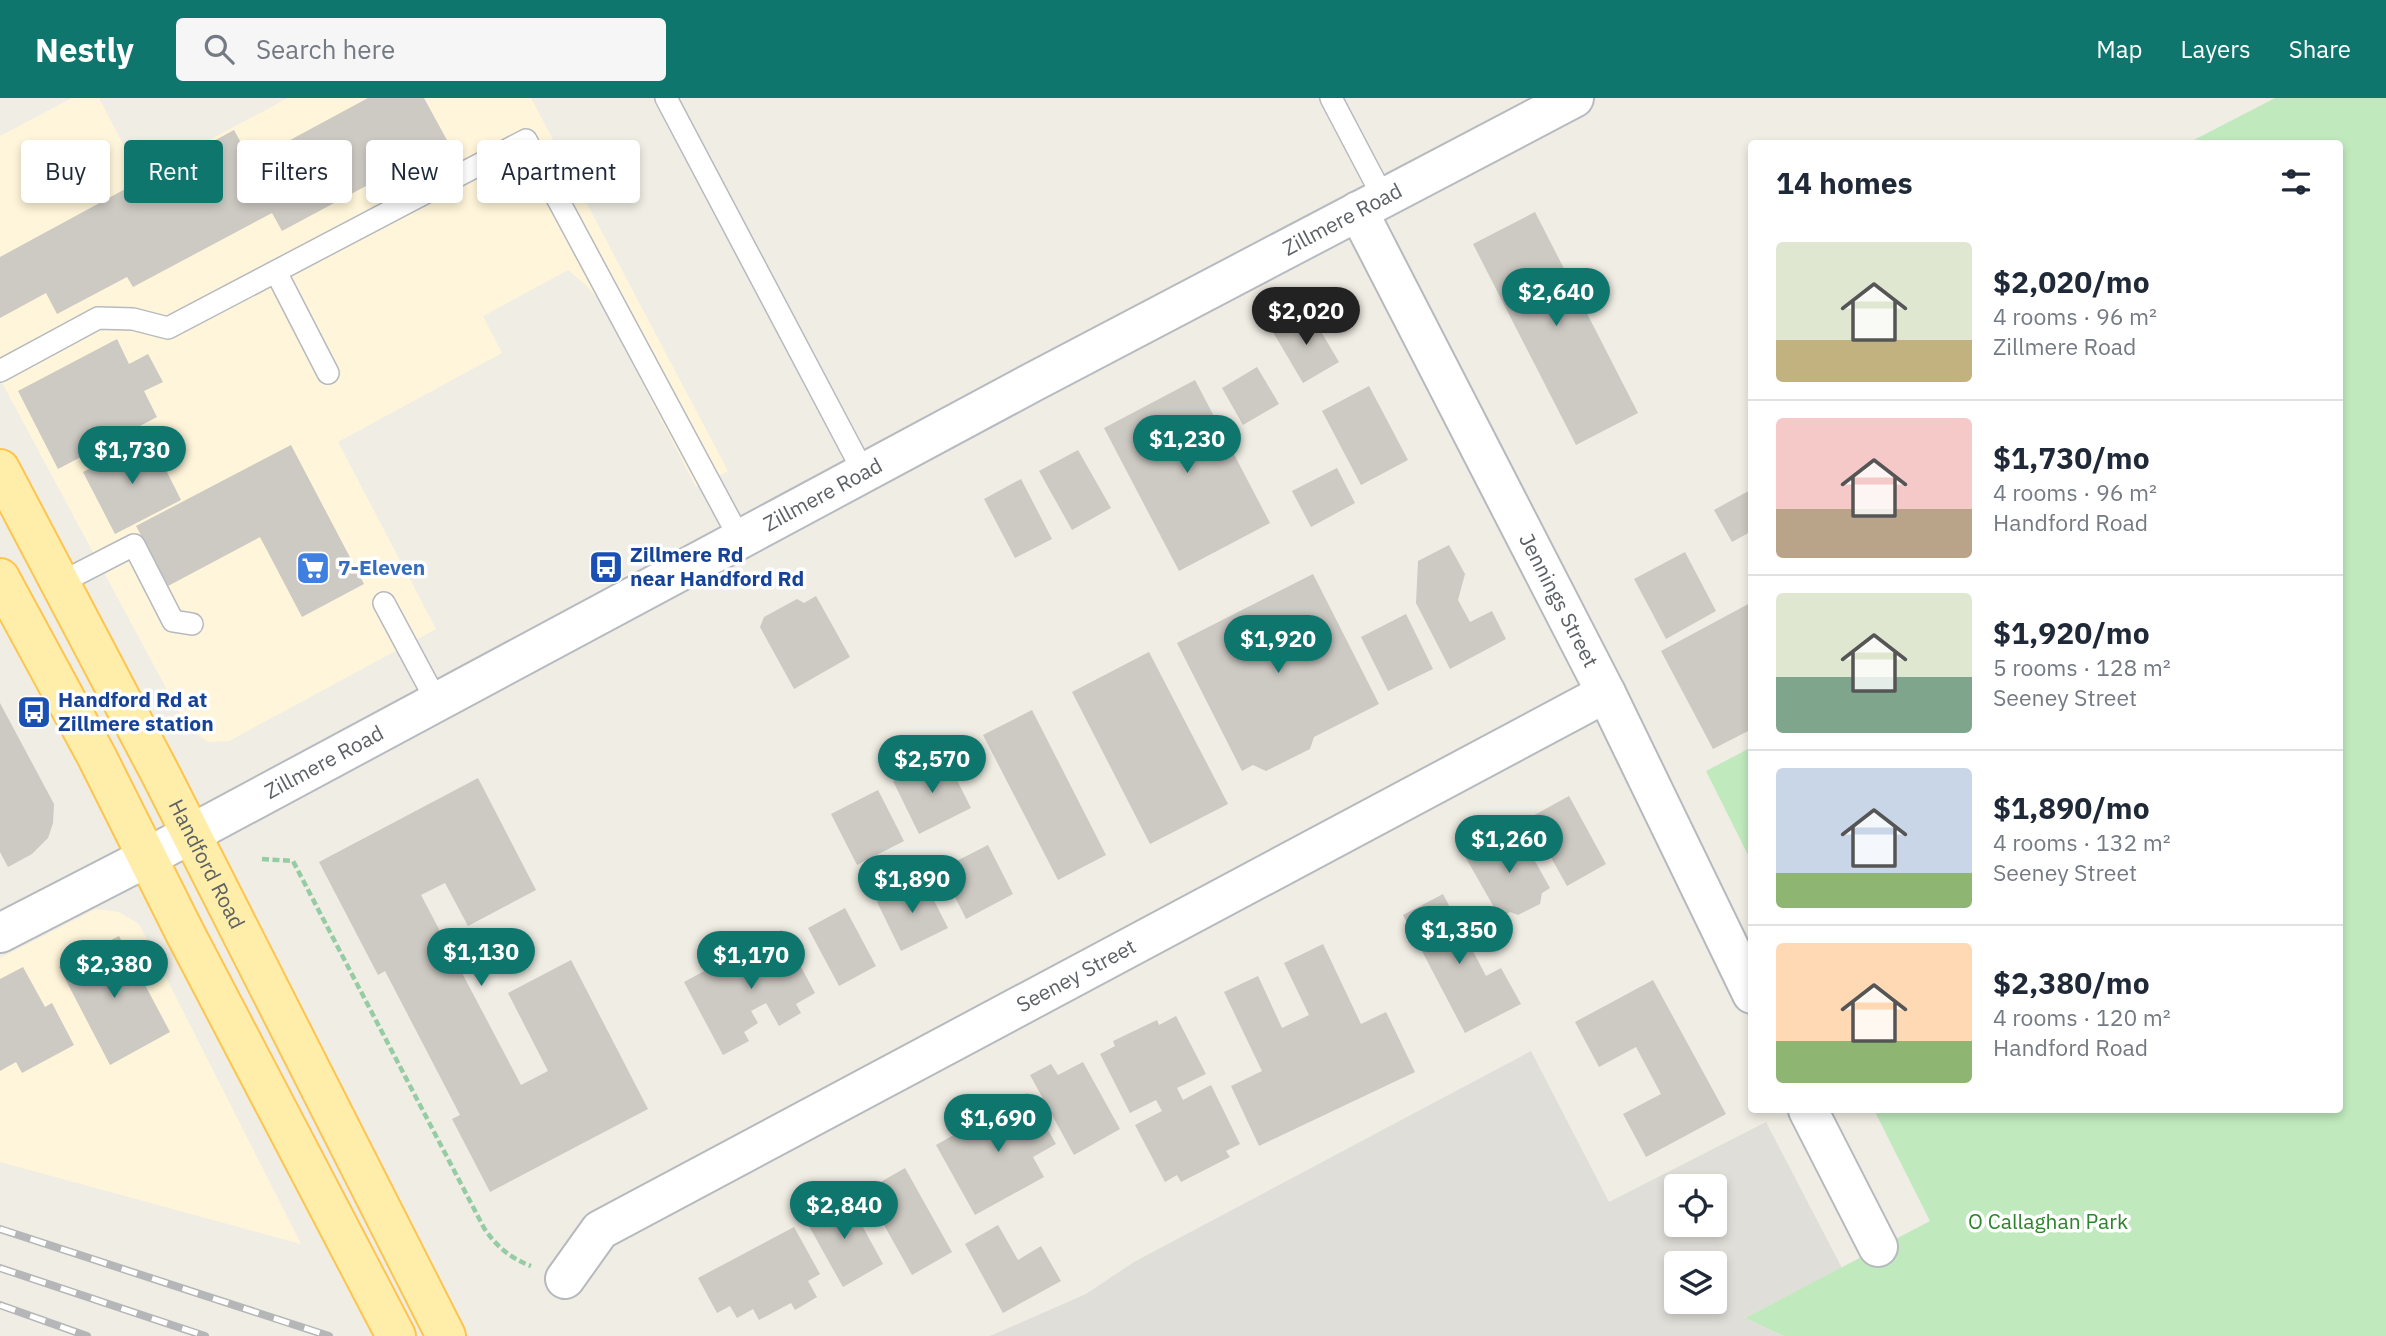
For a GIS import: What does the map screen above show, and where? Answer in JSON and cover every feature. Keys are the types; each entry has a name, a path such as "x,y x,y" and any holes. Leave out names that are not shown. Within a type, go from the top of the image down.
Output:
{"main road":[{"name":"Handford Road","path":"0,469 191,834 446,1336"},
{"path":"0,578 396,1336"}],"street":[{"name":"Zillmere Road","path":"0,933 148,857 740,538 1574,98"},
{"name":"Jennings Street","path":"1371,204 1748,986"},
{"name":"Seeney Street","path":"565,1279 600,1230 1606,693"},
{"path":"1810,1113 1878,1247"}],"lane":[{"path":"666,98 864,473"},
{"path":"1331,98 1371,204"},
{"path":"0,371 98,318 133,319 169,328 526,140 740,538"},
{"path":"275,272 328,373"},
{"path":"60,583 134,545 173,621 192,624"},
{"path":"384,603 437,702"}],"path":[{"path":"262,859 293,861 495,1245 520,1262 565,1279"}],"shaded area":[{"path":"72,98 99,98 124,146 124,203 223,203 223,140 209,140 288,98 531,98 553,140 477,140 477,203 586,203 728,471 696,487 599,300 568,270 483,316 502,353 338,442 436,629 229,741 208,742 187,727 0,379 0,136"},
{"path":"96,909 119,912 139,924 301,1244 0,1162 0,958"},
{"path":"1531,1051 1609,1202 1766,1122 1842,1268 1745,1318 1784,1336 990,1336 1086,1294 1134,1262"}],"green space":[{"name":"O Callaghan Park","path":"2275,98 2386,98 2386,1336 1784,1336 1745,1318 1930,1221 1876,1113 2343,1113 2343,140 2194,140"},
{"path":"1748,749 1748,855 1706,771"}],"building":[{"path":"368,98 424,98 447,140 366,140 366,186 352,193 352,140 290,140"},
{"path":"234,130 239,140 237,140 237,203 334,203 282,231 272,213 133,287 127,277 57,314 46,293 0,318 0,257 99,203 110,203 110,197 124,190 124,203 223,203 223,140 216,140"},
{"path":"1535,212 1638,413 1576,445 1473,244"},
{"path":"1309,311 1339,362 1303,383 1273,332"},
{"path":"117,339 129,364 148,354 163,382 144,391 157,417 58,469 18,391"},
{"path":"1257,367 1279,404 1243,425 1222,388"},
{"path":"1195,380 1270,523 1179,571 1104,428"},
{"path":"1369,386 1408,460 1361,485 1322,411"},
{"path":"150,438 181,500 115,534 83,472"},
{"path":"291,445 364,584 302,617 260,537 168,586 136,526"},
{"path":"1078,450 1111,508 1072,530 1039,471"},
{"path":"1337,468 1355,503 1311,527 1292,491"},
{"path":"1021,479 1052,539 1015,558 984,499"},
{"path":"1748,491 1748,533 1732,542 1714,510"},
{"path":"1449,545 1465,574 1458,600 1470,622 1492,611 1506,639 1450,669 1416,603 1418,561"},
{"path":"1685,552 1716,611 1666,639 1634,579"},
{"path":"1313,574 1379,704 1314,737 1310,749 1266,771 1253,765 1242,771 1177,643"},
{"path":"816,596 850,657 794,689 760,627 764,617 797,599 804,603"},
{"path":"1748,604 1748,731 1713,749 1661,651"},
{"path":"1406,614 1433,669 1388,691 1361,637"},
{"path":"1149,652 1228,804 1150,844 1072,692"},
{"path":"0,703 54,804 53,823 48,838 32,854 8,867 0,852"},
{"path":"1032,710 1106,855 1058,880 983,735"},
{"path":"945,756 971,808 919,834 893,781"},
{"path":"478,778 536,890 468,926 445,883 421,895 521,1085 548,1071 508,993 571,960 648,1109 490,1192 452,1119 460,1115 385,971 378,975 319,862"},
{"path":"878,790 904,841 857,865 831,814"},
{"path":"1569,796 1606,864 1567,886 1529,818"},
{"path":"1517,829 1550,888 1542,893 1540,904 1518,915 1510,912 1500,918 1466,858"},
{"path":"988,845 1013,894 966,919 941,869"},
{"path":"923,879 948,928 901,951 877,902"},
{"path":"1443,894 1486,976 1501,968 1521,1004 1465,1033 1403,915"},
{"path":"845,908 876,966 839,986 808,928"},
{"path":"781,930 815,993 796,1004 801,1013 779,1026 766,1003 751,1011 758,1023 744,1032 749,1041 723,1055 684,982 721,962 729,977 749,966 741,952"},
{"path":"119,936 170,1032 110,1065 59,967"},
{"path":"1323,944 1361,1024 1386,1012 1415,1072 1259,1146 1231,1086 1262,1071 1224,992 1258,976 1282,1028 1309,1015 1284,963"},
{"path":"23,967 45,1007 52,1003 74,1045 22,1073 16,1062 0,1071 0,979"},
{"path":"1653,980 1726,1114 1646,1157 1623,1114 1661,1094 1636,1047 1599,1067 1575,1022"},
{"path":"1176,1016 1206,1074 1177,1088 1183,1100 1211,1085 1240,1144 1226,1151 1230,1157 1181,1182 1177,1175 1165,1182 1135,1125 1162,1111 1156,1100 1130,1113 1100,1054 1115,1046 1113,1041 1157,1020 1159,1025"},
{"path":"1083,1062 1120,1129 1074,1155 1030,1075 1051,1064 1058,1075"},
{"path":"1027,1093 1056,1144 1033,1157 1044,1177 975,1215 936,1145"},
{"path":"905,1168 952,1252 912,1275 865,1191"},
{"path":"846,1196 883,1264 843,1287 805,1219"},
{"path":"998,1225 1018,1260 1041,1246 1061,1281 1003,1313 965,1244"},
{"path":"794,1227 820,1274 808,1281 817,1297 795,1310 791,1303 759,1320 753,1309 737,1318 730,1306 717,1313 698,1278"}],"railway":[{"path":"0,1229 329,1336"},
{"path":"0,1268 205,1336"},
{"path":"0,1305 87,1336"}],"place":[{"name":"Zillmere Rd near Handford Rd","path":"606,567"},
{"name":"7-Eleven","path":"313,568"},
{"name":"Handford Rd at Zillmere station","path":"34,712"}]}
